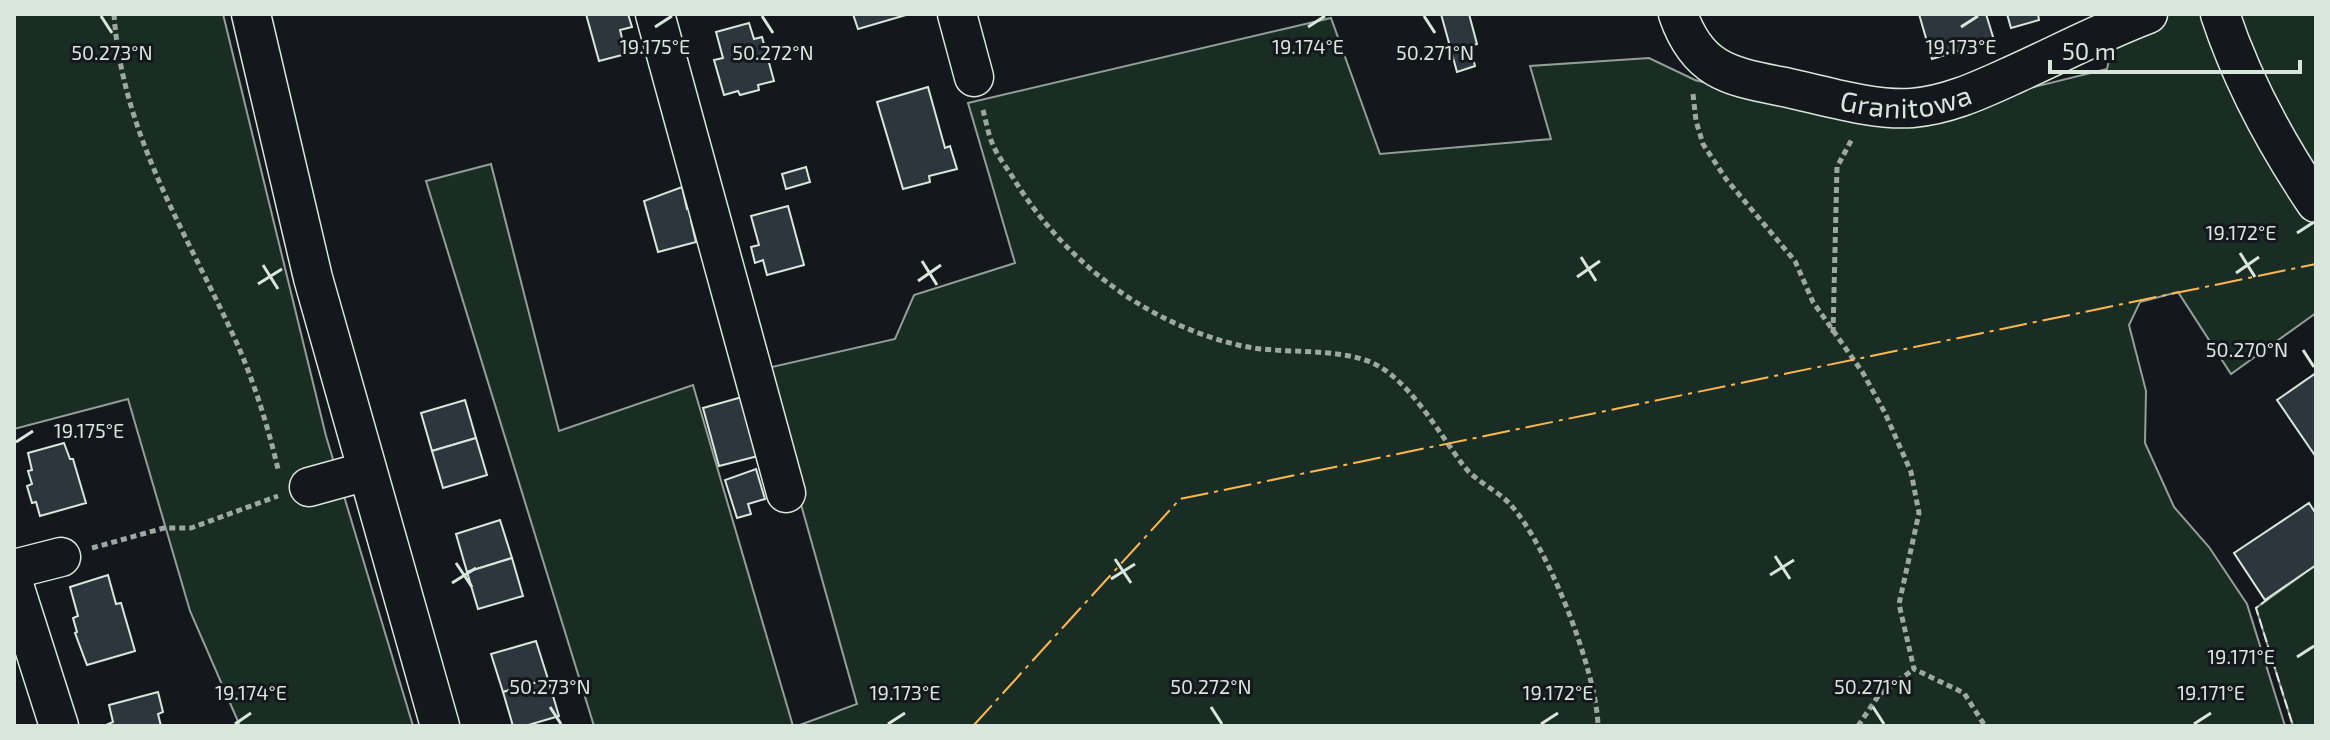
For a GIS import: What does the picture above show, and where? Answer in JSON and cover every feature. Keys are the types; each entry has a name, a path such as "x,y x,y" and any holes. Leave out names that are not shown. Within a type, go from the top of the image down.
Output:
{"street":[{"path":"251,14 313,278 440,726"},
{"path":"655,14 786,493"},
{"path":"957,14 974,77"},
{"path":"1678,14 1688,41 1703,59"},
{"name":"Granitowa","path":"1703,59 1748,80 1874,105 1908,108 1971,94 2148,14"},
{"path":"2220,14 2256,102 2293,169 2316,203"},
{"path":"291,487 367,471"},
{"path":"14,569 61,557"},
{"path":"14,585 59,726"}],"path":[{"path":"61,557 164,528 191,528 291,487 245,362 179,225 125,92 114,14"},
{"path":"1703,59 1692,86 1696,121 1703,144 1726,179 1795,261 1813,302 1863,373 1885,413 1911,472 1919,513 1899,604 1914,669"},
{"path":"974,77 993,146 1032,207 1076,257 1109,286 1149,310 1205,335 1239,346 1367,360 1389,374 1412,396 1465,468 1511,505 1536,543 1565,606 1581,651 1598,712 1598,726"},
{"path":"1833,333 1837,167 1848,144 1864,127 1874,105"},
{"path":"1858,726 1879,695 1914,669"},
{"path":"1914,669 1964,693 1985,726"}],"green space":[{"path":"14,14 223,14 326,436 413,726 240,726 190,611 128,399 14,429"},
{"path":"2120,14 2316,14 2316,313 2231,374 2178,292 2140,302 2129,325 2146,391 2145,443 2174,507 2209,547 2247,604 2285,726 797,726 857,704 763,369 895,339 914,295 1015,263 968,103 1331,18 1380,154 1551,139 1530,66 1649,58 1695,80 1798,107 1881,120 1963,117 2006,94 2107,69"},
{"path":"491,164 559,431 693,385 793,726 594,726 426,181"},
{"path":"2316,565 2316,726 2293,726 2256,608"}],"building":[{"path":"586,14 628,14 632,27 620,30 626,54 599,61"},
{"path":"853,14 906,14 906,15 858,29"},
{"path":"1441,14 1469,14 1477,44 1470,46 1475,66 1457,72"},
{"path":"1919,14 1986,14 1994,40 1932,59"},
{"path":"2007,14 2038,14 2039,20 2011,28"},
{"path":"749,23 754,39 762,37 774,81 758,85 759,90 724,95 714,60 723,58 716,32"},
{"path":"928,87 945,148 950,146 957,169 929,176 930,182 903,189 877,102"},
{"path":"806,167 810,182 786,189 782,174"},
{"path":"682,187 687,209 695,207 698,219 691,221 696,242 658,252 644,201"},
{"path":"788,206 804,265 767,275 763,260 755,263 751,247 759,245 751,216"},
{"path":"2316,373 2316,457 2277,400"},
{"path":"742,397 758,456 719,466 703,408"},
{"path":"465,400 476,438 432,451 421,413"},
{"path":"476,438 487,475 443,488 432,451"},
{"path":"64,443 70,459 73,459 86,503 40,516 27,486 32,484 28,453"},
{"path":"756,469 765,499 748,504 751,514 737,518 725,480"},
{"path":"2309,503 2316,514 2316,565 2265,600 2234,553"},
{"path":"500,520 512,558 467,572 456,534"},
{"path":"512,558 523,596 478,609 467,572"},
{"path":"108,575 116,604 121,603 135,651 87,665 75,633 73,618 78,616 70,587"},
{"path":"536,641 548,679 503,692 491,654"},
{"path":"548,679 559,716 525,726 513,726 503,692"},
{"path":"158,692 163,712 158,714 161,726 104,726 113,722 109,705"}],"fence":[{"path":"2269,598 2256,608 2293,726"}],"power":[{"path":"973,726 1180,499 2316,264"}]}
